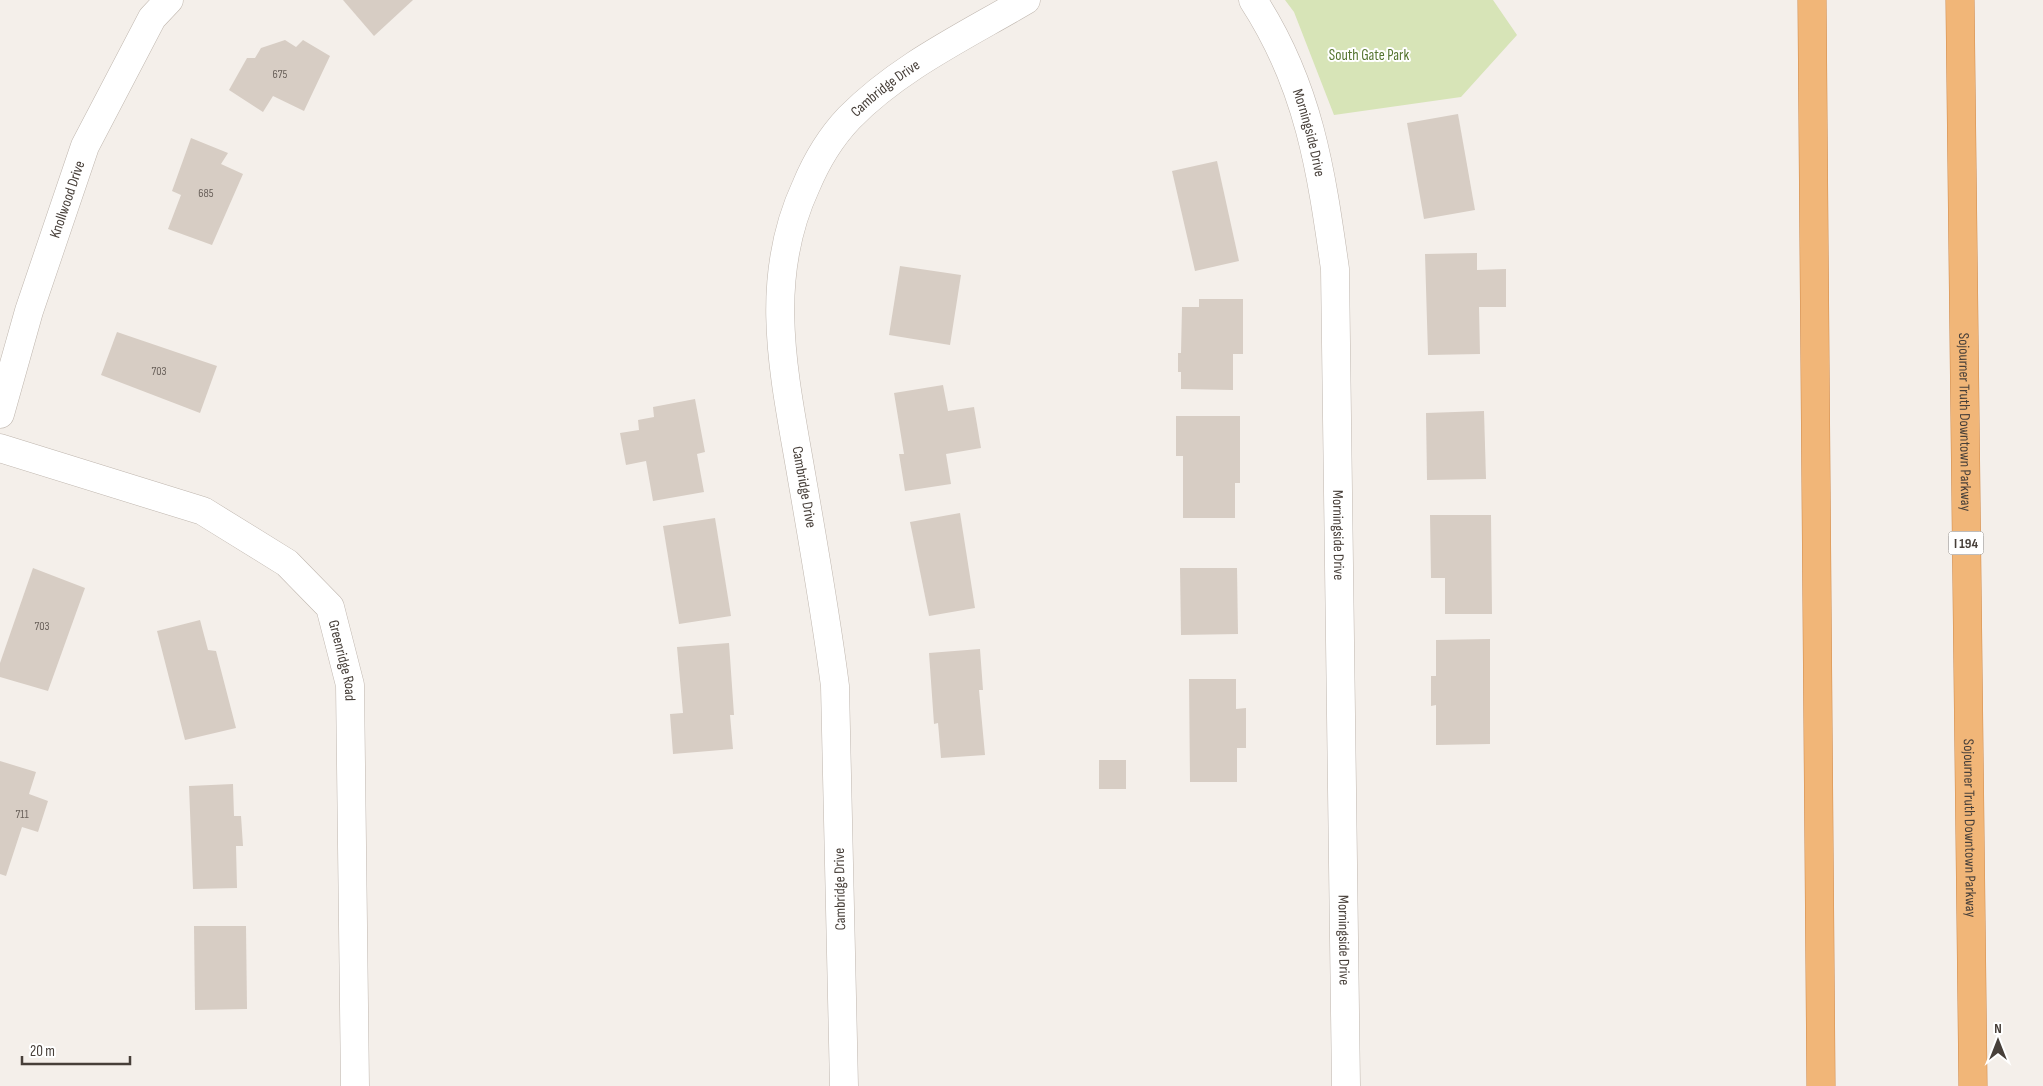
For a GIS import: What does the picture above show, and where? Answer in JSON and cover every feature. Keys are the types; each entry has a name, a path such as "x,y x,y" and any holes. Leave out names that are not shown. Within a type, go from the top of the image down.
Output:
{"highway":[{"path":"1812,0 1821,1086"},
{"name":"Sojourner Truth Downtown Parkway","path":"1960,0 1973,1086"}],"street":[{"name":"Knollwood Drive","path":"0,414 28,311 86,146 152,18 169,0"},
{"name":"Cambridge Drive","path":"844,1086 834,686 828,632 782,358 778,300 780,272 786,242 802,194 816,164 847,120 887,84 916,64 1026,0"},
{"name":"Morningside Drive","path":"1254,0 1297,84 1317,150 1335,269 1346,1086"},
{"name":"Greenridge Road","path":"0,448 203,511 287,563 330,607 350,685 355,1086"}],"green space":[{"name":"South Gate Park","path":"1285,0 1493,0 1517,35 1461,97 1334,115 1294,12"}],"building":[{"path":"343,0 413,0 374,36"},
{"path":"285,40 296,47 303,40 330,56 304,111 273,96 263,112 229,90 247,58 255,58 261,48"},
{"path":"1458,114 1475,210 1424,219 1407,123"},
{"path":"191,138 228,153 221,164 243,174 212,245 168,229 181,195 172,191"},
{"path":"1217,161 1239,261 1195,271 1172,171"},
{"path":"1477,253 1477,270 1506,269 1506,307 1479,307 1480,354 1428,355 1425,254"},
{"path":"900,266 961,275 950,345 889,335"},
{"path":"1199,299 1243,299 1243,354 1233,354 1233,390 1181,389 1181,372 1178,372 1178,353 1181,353 1182,307 1199,307"},
{"path":"117,332 217,366 200,413 101,375"},
{"path":"943,385 948,411 974,407 981,448 946,454 951,484 905,491 899,454 904,454 894,393"},
{"path":"695,399 705,452 697,454 704,492 653,501 646,461 626,465 620,433 639,430 638,420 654,417 653,407"},
{"path":"1484,411 1486,479 1427,480 1426,413"},
{"path":"1176,416 1240,416 1240,483 1235,483 1235,518 1183,518 1183,456 1176,456"},
{"path":"960,513 975,608 929,616 910,522"},
{"path":"1430,515 1491,515 1492,614 1445,614 1445,578 1431,578"},
{"path":"715,518 731,616 679,624 663,526"},
{"path":"33,568 85,588 48,691 0,677 0,663"},
{"path":"1180,568 1237,568 1238,634 1181,635"},
{"path":"200,620 208,650 216,651 236,728 185,740 157,631"},
{"path":"1490,639 1490,744 1436,745 1436,705 1431,706 1431,676 1436,676 1436,640"},
{"path":"729,643 734,715 730,715 733,749 673,754 670,714 683,713 677,647"},
{"path":"980,649 983,690 979,690 985,755 941,758 938,723 934,724 929,653"},
{"path":"1189,679 1236,679 1236,709 1246,708 1246,748 1237,748 1237,782 1190,782"},
{"path":"1099,760 1126,760 1126,789 1099,789"},
{"path":"0,761 36,772 29,794 48,801 38,832 22,827 6,876 0,874"},
{"path":"233,784 234,816 241,816 243,846 236,846 237,888 193,889 189,786"},
{"path":"194,926 246,926 247,1009 195,1010"}]}
